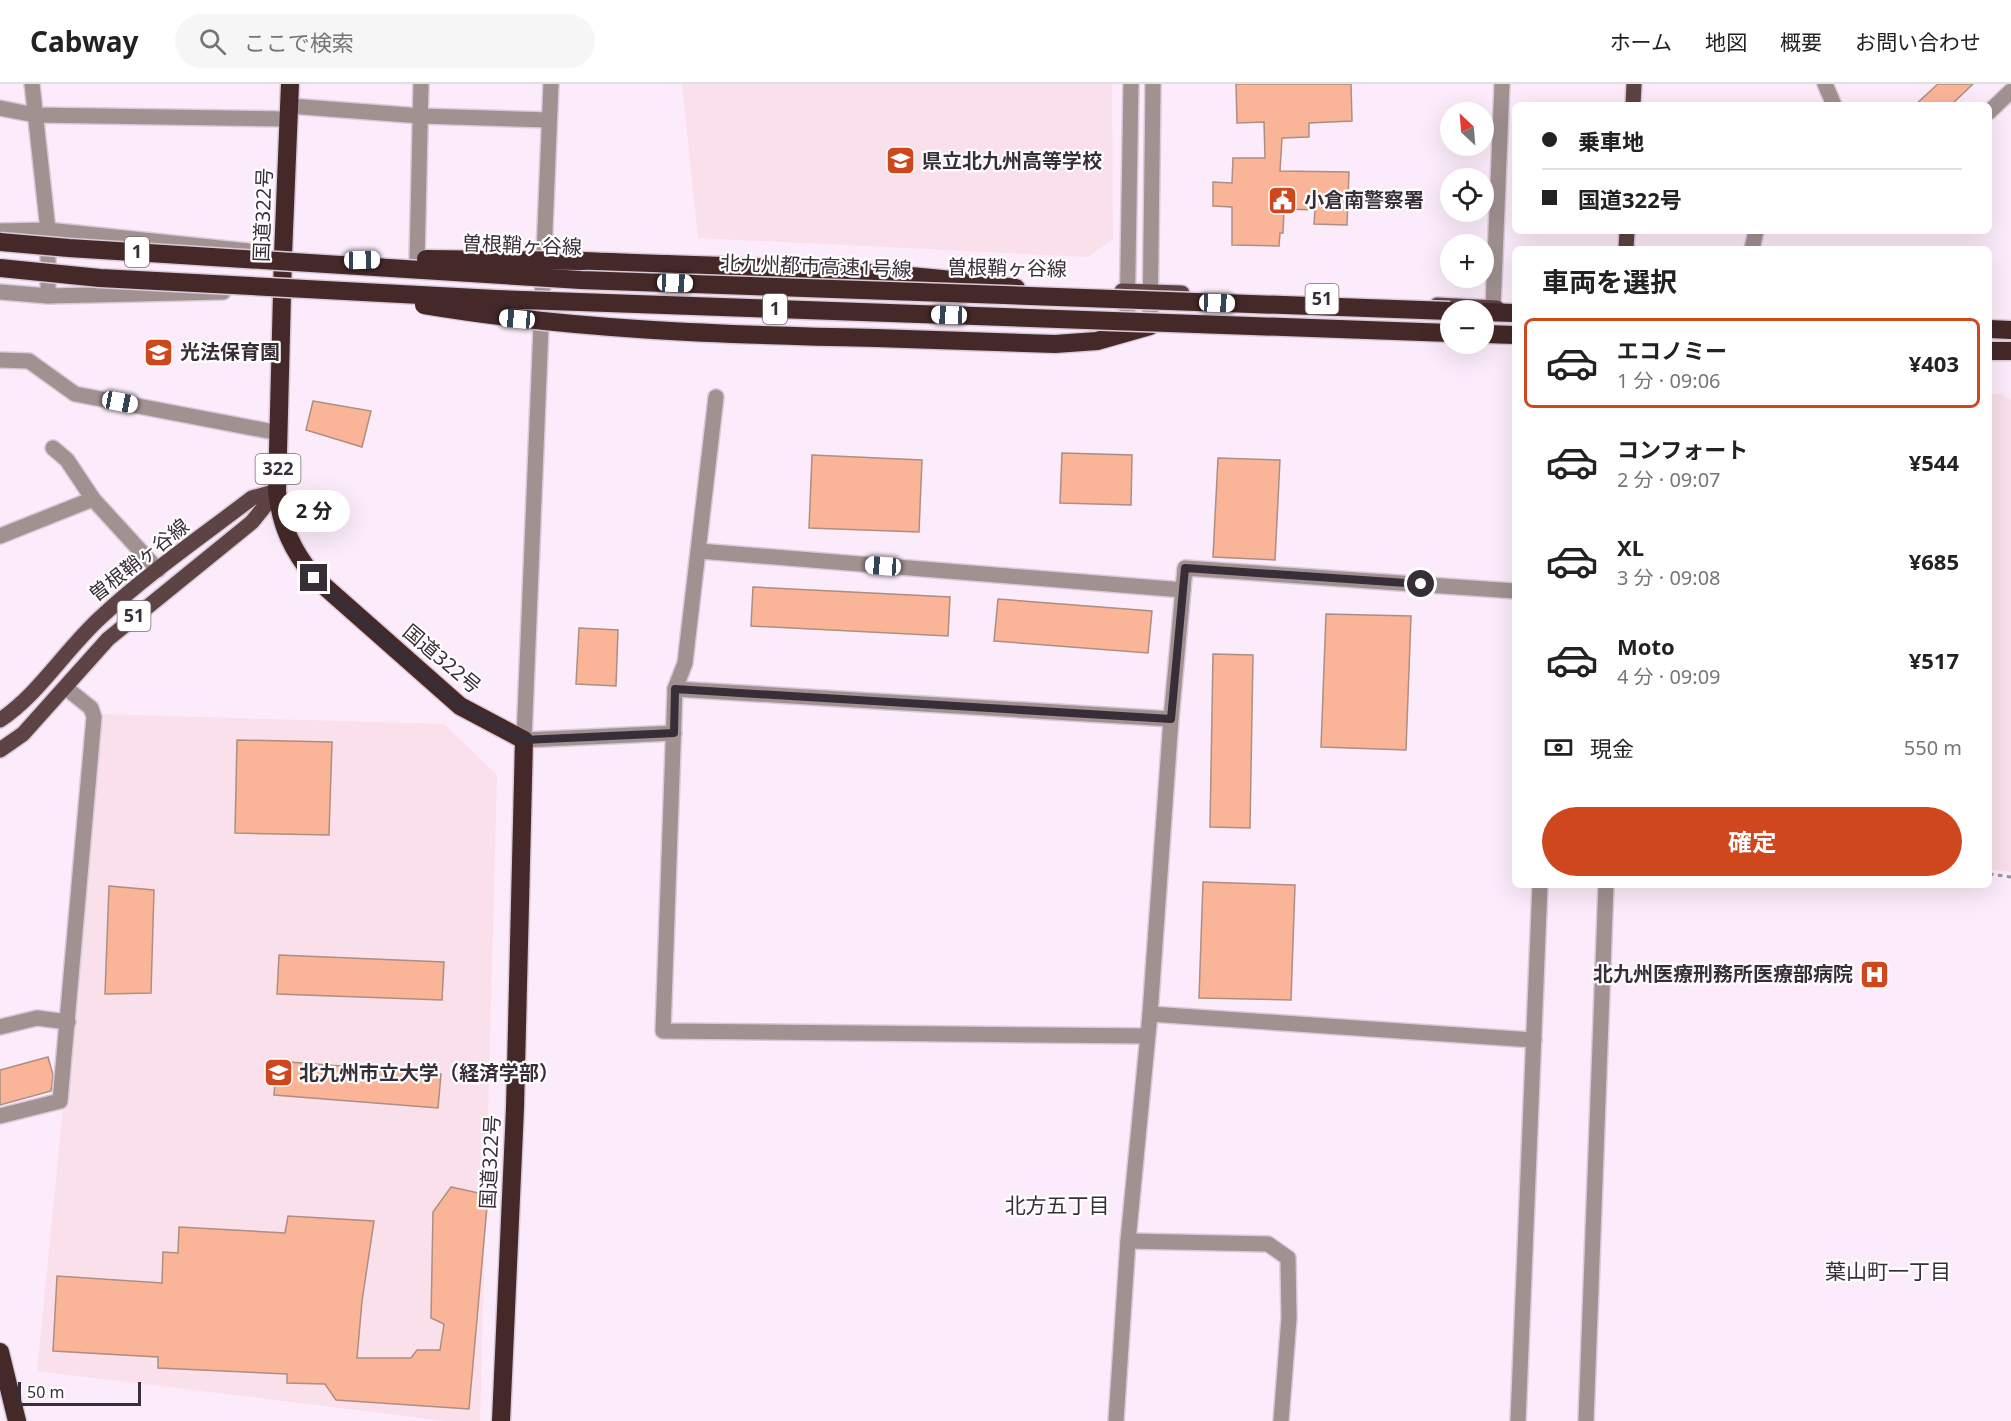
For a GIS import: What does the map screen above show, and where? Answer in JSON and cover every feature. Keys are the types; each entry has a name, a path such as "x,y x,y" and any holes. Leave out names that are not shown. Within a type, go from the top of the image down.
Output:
{"highway":[{"name":"国道322号","path":"290,84 279,258 284,291 277,491 286,533 297,556 314,578 460,706 524,740 515,1108 501,1421"},
{"name":"北九州都市高速1号線","path":"0,242 581,279 1440,311"},
{"path":"279,258 494,258 876,273 945,278 1016,288"},
{"name":"1","path":"0,268 100,278 496,299 1440,335"},
{"path":"100,278 154,285 421,304 493,316 635,330 1055,344 1097,341 1150,326"},
{"path":"1494,311 1512,313"},
{"path":"1992,329 2011,330"},
{"path":"1494,336 1512,337"},
{"path":"1992,352 2011,353"},
{"path":"0,1352 17,1421"}],"main road":[{"path":"1633,102 1634,84"},
{"name":"曽根鞘ヶ谷線","path":"279,258 544,267 960,289 1152,291 1440,307"},
{"name":"51","path":"284,291 540,308 737,316 936,319 1440,335"},
{"name":"曽根鞘ヶ谷線","path":"1494,310 1512,308"},
{"path":"1992,324 2011,325"},
{"name":"曽根鞘ヶ谷線","path":"0,720 21,703 100,617 252,498 277,491"},
{"name":"曽根鞘ヶ谷線","path":"0,750 23,734 108,639 252,522 277,491"}],"street":[{"path":"32,84 48,230 48,296"},
{"path":"417,262 421,84"},
{"path":"551,84 524,740 674,733"},
{"path":"1127,326 1131,84"},
{"path":"1150,326 1153,84"},
{"path":"1489,300 1502,84"},
{"path":"1825,84 1833,102"},
{"path":"1992,109 2011,92"},
{"path":"0,108 35,115 290,112 548,120"},
{"path":"0,220 48,230 279,258"},
{"path":"0,231 48,230"},
{"path":"0,292 48,296 284,291"},
{"path":"0,360 29,361 75,394 279,433"},
{"path":"716,397 685,663 675,689 663,1030 1148,1036"},
{"path":"53,448 67,460 93,499 158,570"},
{"path":"0,536 93,499"},
{"path":"699,551 1183,590"},
{"path":"1116,1421 1128,1241 1150,1014 1171,719 1185,568 1512,591"},
{"path":"0,1116 60,1101 94,717 92,708 66,688"},
{"path":"675,689 1171,719"},
{"path":"1518,1421 1540,888"},
{"path":"1586,1421 1606,888"},
{"path":"1150,1014 1534,1040"},
{"path":"0,1027 37,1018 68,1022"},
{"path":"1128,1241 1268,1244 1288,1258 1289,1318 1281,1421"}],"path":[{"path":"1992,874 2011,877"}],"shaded area":[{"name":"県立北九州高等学校","path":"682,84 1112,84 1113,239 1088,257 698,238"},
{"path":"1992,394 2002,394 2011,400 2011,872 1992,869"},
{"name":"北九州市立大学（経済学部）","path":"102,714 444,724 497,775 480,1421 445,1421 37,1371"}],"building":[{"path":"1236,84 1351,84 1352,121 1309,123 1309,137 1282,138 1280,171 1349,172 1347,225 1314,224 1315,210 1284,209 1283,233 1280,233 1279,246 1232,245 1232,207 1213,206 1213,182 1232,183 1233,158 1265,158 1264,122 1237,123"},
{"path":"1938,84 1973,84 1954,102 1918,102"},
{"path":"313,401 371,411 362,447 306,430"},
{"path":"1062,453 1132,455 1131,505 1060,503"},
{"path":"812,455 922,460 919,532 809,528"},
{"path":"1218,458 1280,460 1275,560 1213,557"},
{"path":"753,587 950,597 948,636 751,626"},
{"path":"998,599 1152,611 1148,653 994,641"},
{"path":"1326,614 1411,616 1406,750 1321,747"},
{"path":"579,628 618,630 616,686 576,684"},
{"path":"1213,654 1253,655 1250,828 1210,827"},
{"path":"237,740 332,742 329,835 235,833"},
{"path":"1203,882 1295,885 1291,1000 1199,998"},
{"path":"109,886 154,890 151,993 105,994"},
{"path":"279,955 444,962 442,1000 277,994"},
{"path":"48,1057 53,1075 51,1091 0,1105 0,1070"},
{"path":"277,1061 441,1074 438,1108 274,1095"},
{"path":"451,1187 488,1195 469,1409 336,1400 325,1384 287,1383 287,1374 158,1368 158,1357 53,1351 57,1276 162,1283 163,1252 178,1253 179,1227 285,1233 288,1216 374,1221 362,1301 357,1358 411,1358 417,1350 440,1350 444,1324 431,1318 433,1212"}],"place":[{"name":"県立北九州高等学校","path":"901,161"},
{"name":"小倉南警察署","path":"1283,200"},
{"name":"光法保育園","path":"159,352"},
{"name":"北九州医療刑務所医療部病院","path":"1874,974"},
{"name":"北九州市立大学（経済学部）","path":"278,1073"}],"district":[{"name":"北方五丁目","path":"1057,1206"},
{"name":"葉山町一丁目","path":"1888,1272"}],"route":[{"path":"314,578 460,706 524,740 674,733 675,689 1171,719 1185,568 1421,584"}]}
